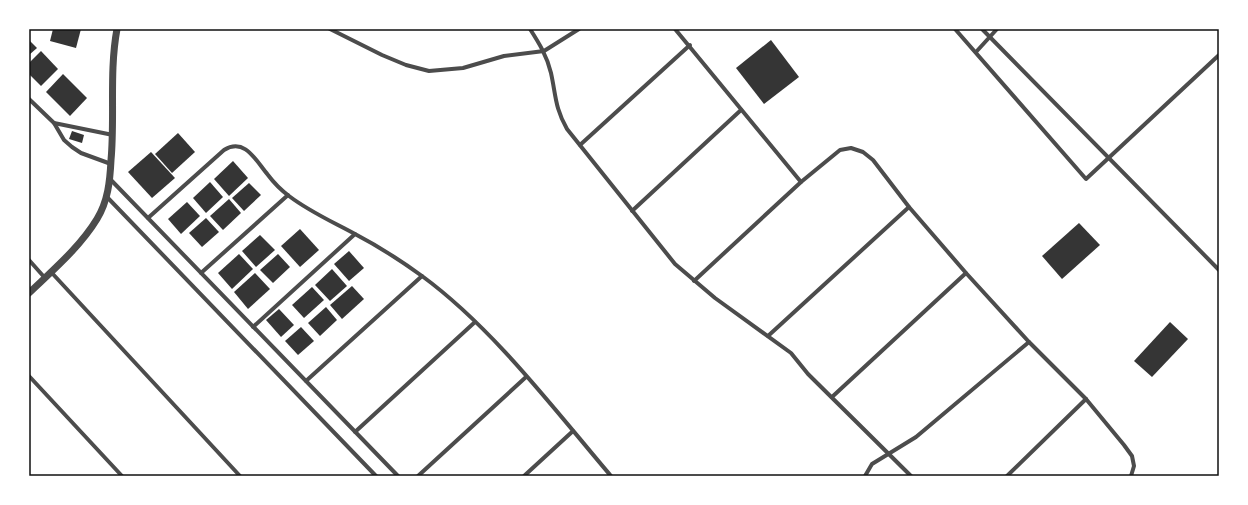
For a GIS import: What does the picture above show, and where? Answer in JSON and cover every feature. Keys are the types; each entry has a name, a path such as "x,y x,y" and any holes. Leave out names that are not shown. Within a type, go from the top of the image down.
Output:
{"street":[{"path":"29,293 83,239 98,218 107,197 111,180 113,76 117,29"},
{"path":"330,29 388,57 429,71 463,68 504,56 544,50 579,29"},
{"path":"530,29 544,50 551,73 554,97 559,116 580,145 675,264 694,281 791,353 808,374 911,476"},
{"path":"675,29 690,45 741,110 801,182"},
{"path":"955,29 1086,179 1107,157 1218,57"},
{"path":"982,29 1219,270"},
{"path":"976,52 997,29"},
{"path":"580,145 690,45"},
{"path":"29,99 54,123 64,140 72,147 81,153 111,164"},
{"path":"632,211 741,110"},
{"path":"54,123 113,135"},
{"path":"148,218 224,150 237,145 243,147 251,154 267,175 288,195 311,211 376,246 422,276 475,322 526,377 610,476"},
{"path":"694,281 801,182 840,150 851,148 863,152 873,160 909,207 966,273 1029,342 1086,399 1132,456 1134,466 1131,476"},
{"path":"111,180 398,476"},
{"path":"201,273 288,195"},
{"path":"107,197 376,476"},
{"path":"768,336 909,207"},
{"path":"253,327 355,234"},
{"path":"29,260 45,278"},
{"path":"51,272 240,476"},
{"path":"832,397 966,273"},
{"path":"306,381 422,276"},
{"path":"355,432 475,322"},
{"path":"865,476 872,464 916,437 1029,342"},
{"path":"29,376 122,476"},
{"path":"418,476 526,377"},
{"path":"1007,476 1086,399"},
{"path":"524,476 573,431"}],"building":[{"path":"53,29 81,29 76,48 50,41"},
{"path":"29,40 37,48 29,55"},
{"path":"771,40 799,77 764,104 736,68"},
{"path":"41,51 58,69 41,86 29,74 29,63"},
{"path":"63,74 87,98 70,116 46,92"},
{"path":"72,131 84,135 82,143 69,139"},
{"path":"178,133 195,152 172,173 155,154"},
{"path":"151,152 175,178 152,198 128,172"},
{"path":"233,161 248,178 229,196 214,179"},
{"path":"210,182 223,197 206,213 193,198"},
{"path":"249,183 261,195 244,211 232,198"},
{"path":"229,199 241,213 223,230 210,216"},
{"path":"187,202 200,216 181,234 168,219"},
{"path":"206,218 219,232 202,247 189,233"},
{"path":"1079,223 1100,245 1062,279 1042,256"},
{"path":"300,229 319,250 300,267 281,246"},
{"path":"260,235 275,250 256,267 242,251"},
{"path":"349,251 364,268 349,281 334,264"},
{"path":"239,254 253,269 232,289 218,273"},
{"path":"278,254 290,267 273,283 260,270"},
{"path":"332,269 347,286 330,301 315,285"},
{"path":"255,273 270,289 248,309 234,292"},
{"path":"352,286 364,299 342,319 330,305"},
{"path":"312,287 324,300 304,318 292,305"},
{"path":"326,307 337,320 320,336 308,323"},
{"path":"279,309 294,325 281,337 266,320"},
{"path":"1170,322 1188,339 1152,377 1134,361"},
{"path":"301,327 314,341 298,355 285,341"}]}
